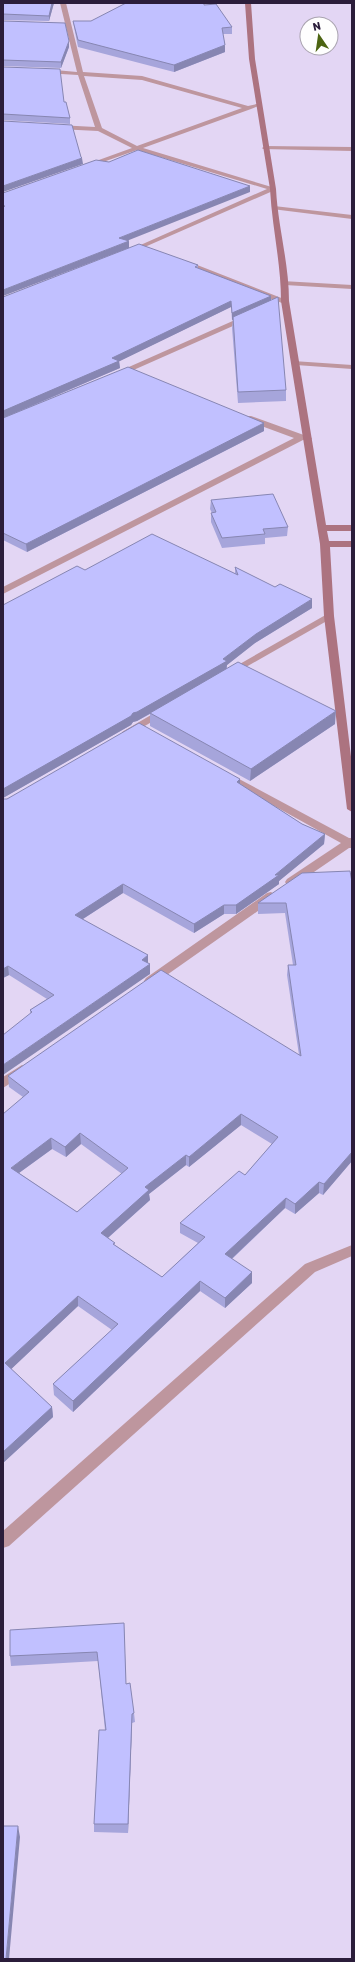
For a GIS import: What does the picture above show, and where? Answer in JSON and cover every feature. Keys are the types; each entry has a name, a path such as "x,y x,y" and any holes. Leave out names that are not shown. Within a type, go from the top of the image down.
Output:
{"main road":[{"path":"248,3 252,59 265,148 273,189 274,208 285,283 281,303 296,363 305,438 325,544 329,616 352,809"},
{"path":"322,528 352,528"},
{"path":"325,544 352,544"}],"street":[{"path":"63,3 65,25 98,129"},
{"path":"34,70 80,72 142,78 249,108"},
{"path":"78,169 259,104"},
{"path":"51,126 98,129 137,148 273,189"},
{"path":"265,148 352,149"},
{"path":"120,255 146,248 273,189"},
{"path":"274,208 352,217"},
{"path":"178,260 281,303"},
{"path":"285,283 352,287"},
{"path":"108,378 256,314"},
{"path":"296,363 352,367"},
{"path":"129,369 144,375"},
{"path":"239,414 305,438"},
{"path":"3,590 305,438"},
{"path":"219,678 329,616"},
{"path":"117,737 172,706"},
{"path":"137,725 151,733"},
{"path":"140,988 351,843 219,771"},
{"path":"3,1083 29,1065"},
{"path":"3,1541 310,1268 352,1250"}],"building":[{"path":"3,3 52,3 49,16 3,14"},
{"path":"126,3 216,4 232,27 222,28 225,45 174,65 78,40 73,21 91,21"},
{"path":"3,21 65,23 69,41 61,62 3,60"},
{"path":"3,67 60,69 64,102 66,102 70,118 3,114"},
{"path":"3,121 72,125 82,158 3,186"},
{"path":"138,150 250,186 119,238 129,241 3,290 3,207 5,206 3,206 3,193 96,160 109,162"},
{"path":"139,244 198,265 195,267 271,296 232,313 231,301 112,358 119,361 3,411 3,297"},
{"path":"278,297 286,390 238,392 233,317"},
{"path":"128,367 264,423 26,544 3,533 3,418"},
{"path":"273,494 288,527 263,529 265,534 222,538 211,513 216,512 211,500"},
{"path":"152,534 238,575 235,567 275,587 280,584 312,599 256,634 223,659 227,661 133,713 131,716 3,789 3,605 77,566 85,570"},
{"path":"238,662 336,711 251,769 150,713"},
{"path":"139,723 240,779 237,782 302,824 325,834 275,875 279,875 236,905 224,905 194,924 123,884 75,915 148,955 142,960 150,964 3,1065 3,1035 32,1012 30,1010 54,995 8,966 3,969 3,799 7,799"},
{"path":"350,871 352,882 352,1152 324,1184 319,1182 295,1204 286,1198 225,1254 252,1272 225,1298 200,1281 73,1401 53,1384 118,1324 78,1296 5,1363 52,1407 3,1452 3,1114 29,1092 8,1076 161,970 301,1056 288,965 296,965 286,903 258,903 302,873","holes":["241,1114 278,1137 245,1175 239,1171 180,1223 205,1237 162,1277 113,1244 115,1243 101,1233 149,1190 145,1187 186,1155 189,1157","80,1133 128,1168 77,1212 11,1168 51,1138 65,1147"]},
{"path":"124,1623 126,1684 130,1683 134,1713 132,1714 128,1824 94,1824 99,1730 106,1730 97,1652 10,1656 10,1630"},
{"path":"3,1826 18,1826 6,1959 3,1959"}]}
